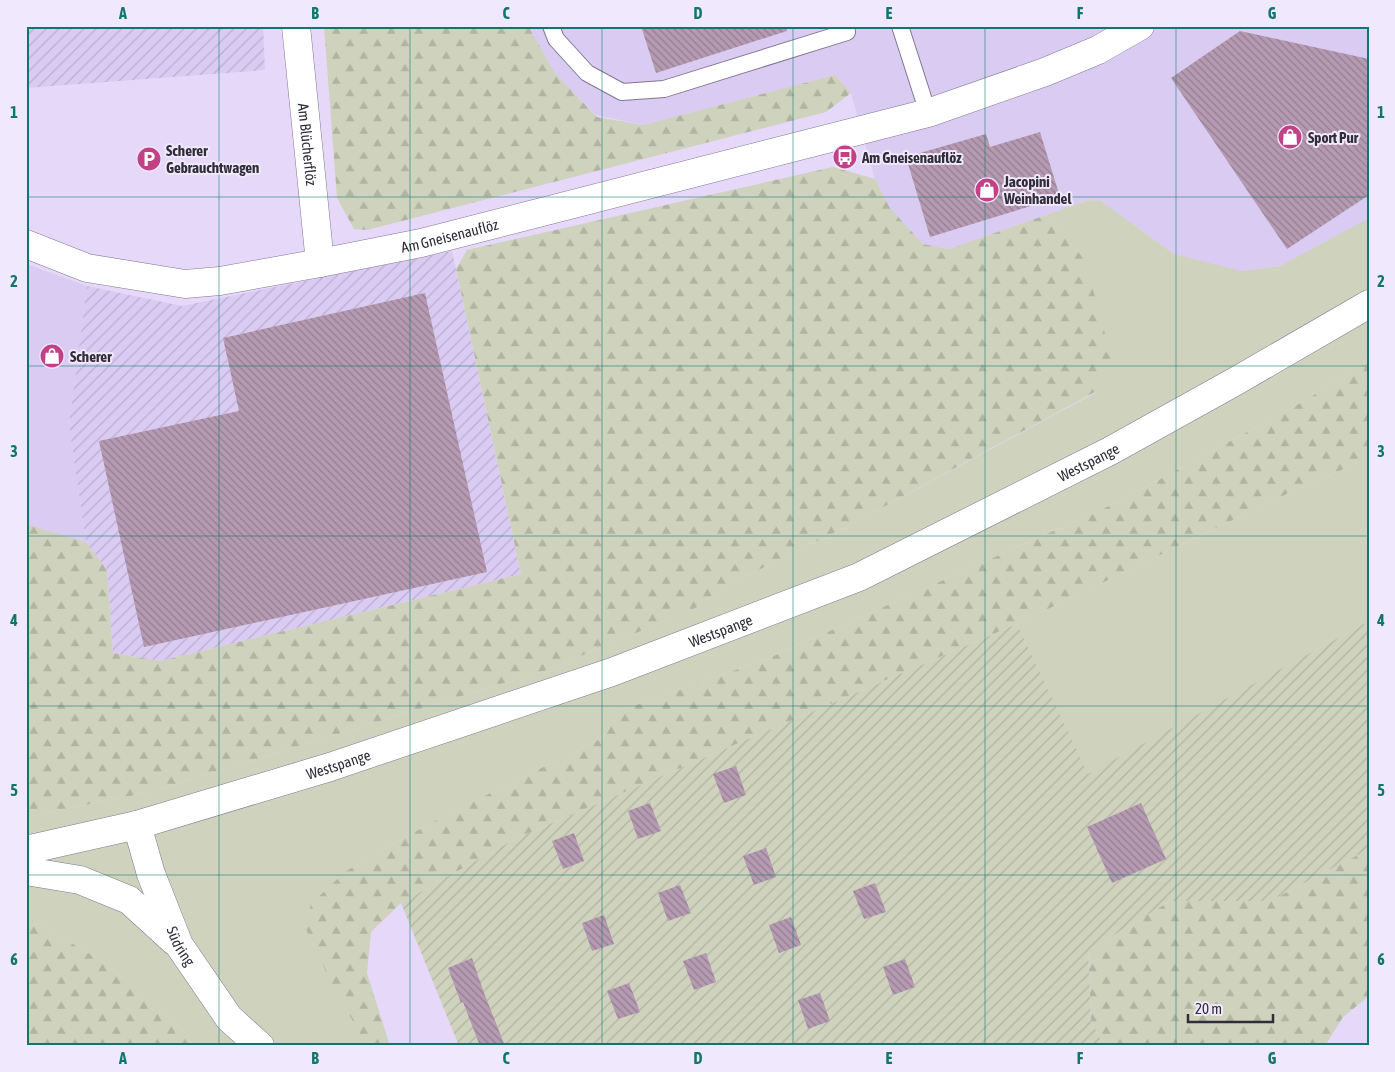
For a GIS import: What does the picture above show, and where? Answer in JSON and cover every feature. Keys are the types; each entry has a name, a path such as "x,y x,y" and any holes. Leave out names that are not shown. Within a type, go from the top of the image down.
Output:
{"street":[{"name":"Am Blücherflöz","path":"296,26 320,263"},
{"name":"Am Gneisenauflöz","path":"26,244 87,268 185,284 220,281 320,263 421,242 928,113 1045,72 1098,50 1140,26"},
{"name":"Westspange","path":"26,850 137,825 330,766 612,672 858,577 1110,451 1369,304"},
{"name":"Südring","path":"137,825 151,874 179,945 229,1018 260,1046"},
{"path":"26,872 80,880 129,900 179,945"}],"lane":[{"path":"551,26 556,39 587,73 622,92 664,88 847,32"},
{"path":"900,26 928,113"}],"shaded area":[{"path":"26,26 263,26 265,70 26,88"},
{"path":"528,26 1369,26 1369,218 1280,266 1240,271 1174,254 1101,201 1089,200 949,249 923,244 890,208 875,179 851,93 835,75 643,125 596,115 555,73"},
{"path":"452,251 521,574 160,661 113,653 107,570 86,542 69,425 87,286 182,306"},
{"name":"Scherer","path":"26,264 87,286 69,425 86,542 26,524"}],"green space":[{"path":"324,26 528,26 555,73 597,117 643,125 835,75 851,93 826,112 367,230 354,229 337,198"},
{"path":"833,167 875,179 890,208 923,244 949,249 1046,215 1085,260 1112,360 1095,392 852,524 724,587 694,609 547,670 150,792 26,817 26,524 86,542 107,570 113,653 160,661 521,574 456,269 467,250"},
{"path":"1089,200 1101,201 1174,254 1241,271 1280,266 1369,218 1369,358 1308,399 1118,502 767,659 622,710 602,738 436,820 346,871 367,1046 200,1046 104,962 40,925 26,923 26,817 150,792 547,670 694,609 724,587 852,524 1095,393 1085,260 1046,215"},
{"path":"1369,358 1369,458 1293,491 1017,624 515,839 401,903 371,932 367,973 390,1046 366,1045 328,976 305,927 311,904 346,871 436,820 602,738 622,710 767,659 1118,502 1308,399"},
{"path":"1369,458 1369,621 1088,775 1017,624 1293,491"},
{"path":"1369,621 1369,849 1270,901 1170,901 1088,951 1091,1021 1104,1046 459,1046 401,903 515,839 1017,624 1088,774"},
{"path":"1369,849 1369,996 1343,1017 1325,1046 1104,1046 1091,1021 1088,951 1170,901 1270,901"},
{"path":"26,923 40,925 104,962 200,1046 26,1046"}],"building":[{"path":"641,26 786,26 787,31 656,73"},
{"name":"Sport Pur","path":"1240,31 1369,59 1369,195 1287,249 1171,78"},
{"name":"Jacopini Weinhandel","path":"1040,132 1060,197 930,237 906,157 986,134 990,147"},
{"path":"425,293 487,572 144,647 99,441 239,411 223,338"},
{"path":"736,766 746,795 724,803 713,774"},
{"path":"650,803 661,831 638,839 628,811"},
{"path":"1141,803 1166,859 1112,883 1087,827"},
{"path":"574,833 584,861 563,869 552,841"},
{"path":"766,848 776,877 754,885 743,856"},
{"path":"875,883 886,912 864,919 853,891"},
{"path":"680,885 691,913 668,921 658,893"},
{"path":"604,915 614,944 592,951 582,923"},
{"path":"791,917 801,945 779,953 769,925"},
{"path":"706,953 716,982 694,990 683,961"},
{"path":"472,958 505,1046 480,1046 463,1002 461,1003 448,968"},
{"path":"905,959 915,987 893,995 883,967"},
{"path":"629,983 640,1012 618,1019 607,991"},
{"path":"820,993 830,1021 808,1029 798,1000"}],"place":[{"name":"Sport Pur","path":"1290,137"},
{"name":"Am Gneisenauflöz","path":"845,157"},
{"name":"Scherer Gebrauchtwagen","path":"149,159"},
{"name":"Jacopini Weinhandel","path":"987,190"},
{"name":"Scherer","path":"52,356"}]}
